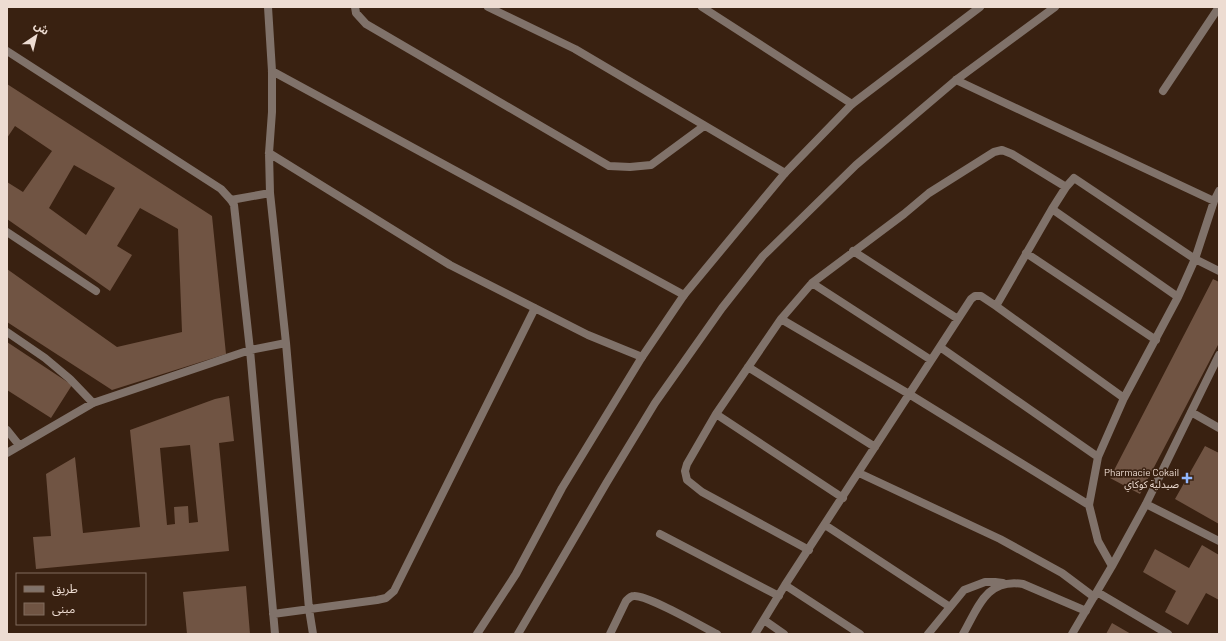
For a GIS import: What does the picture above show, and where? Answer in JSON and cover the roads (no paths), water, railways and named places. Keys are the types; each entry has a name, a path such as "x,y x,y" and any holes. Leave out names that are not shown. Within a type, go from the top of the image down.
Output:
{"street":[{"path":"268,7 272,71 272,112 269,153 270,193 286,343 313,634"},
{"path":"355,7 356,13 366,24 609,166 630,168 651,165 704,126"},
{"path":"488,7 575,49 785,173"},
{"path":"702,7 852,104"},
{"path":"477,634 516,574 562,488 642,357 684,295 785,173 852,104 980,7"},
{"path":"518,634 607,482 655,404 722,308 763,256 856,165 956,80 1055,7"},
{"path":"1163,91 1219,7"},
{"path":"7,51 221,189 231,200 236,210 275,634"},
{"path":"272,71 684,295"},
{"path":"956,80 1214,201"},
{"path":"809,550 702,492 687,480 685,471 716,414 781,319 812,284 904,214 929,193 997,150 1002,150 1012,154 1066,187"},
{"path":"269,153 450,265 588,335 642,357"},
{"path":"996,306 1052,209 1066,187 1074,178 1195,259 1219,271"},
{"path":"1112,566 1098,541 1089,505 1098,456 1124,398 1178,297 1195,259 1214,201 1219,191"},
{"path":"231,200 270,193"},
{"path":"1052,209 1178,297"},
{"path":"7,232 96,291"},
{"path":"854,252 958,319"},
{"path":"1026,253 1156,340"},
{"path":"812,284 931,360"},
{"path":"755,634 780,596 785,585 843,498 931,360 971,299 975,296 981,296 996,306 1124,398"},
{"path":"273,614 376,600 386,598 394,591 535,308"},
{"path":"781,319 909,394 1089,505"},
{"path":"7,332 45,358 70,379 93,402"},
{"path":"7,453 93,402 250,350 286,343"},
{"path":"940,347 1098,456"},
{"path":"1072,634 1086,612 1146,504 1219,355"},
{"path":"748,367 875,447"},
{"path":"1191,412 1219,428"},
{"path":"716,414 843,498"},
{"path":"7,430 20,446"},
{"path":"859,473 1000,540 1062,573 1096,594 1168,634"},
{"path":"1146,504 1219,541"},
{"path":"825,525 950,607"},
{"path":"660,534 780,596"},
{"path":"928,634 964,590 985,582 1004,584"},
{"path":"963,634 987,594 994,587 1013,582 1023,584 1086,612"},
{"path":"785,585 860,634"},
{"path":"610,634 626,601 630,597 634,596 655,602 717,634"},
{"path":"764,620 784,634"}],"place":[{"name":"Pharmacie Cokail صيدلية كوكاي","path":"1187,478"}]}
